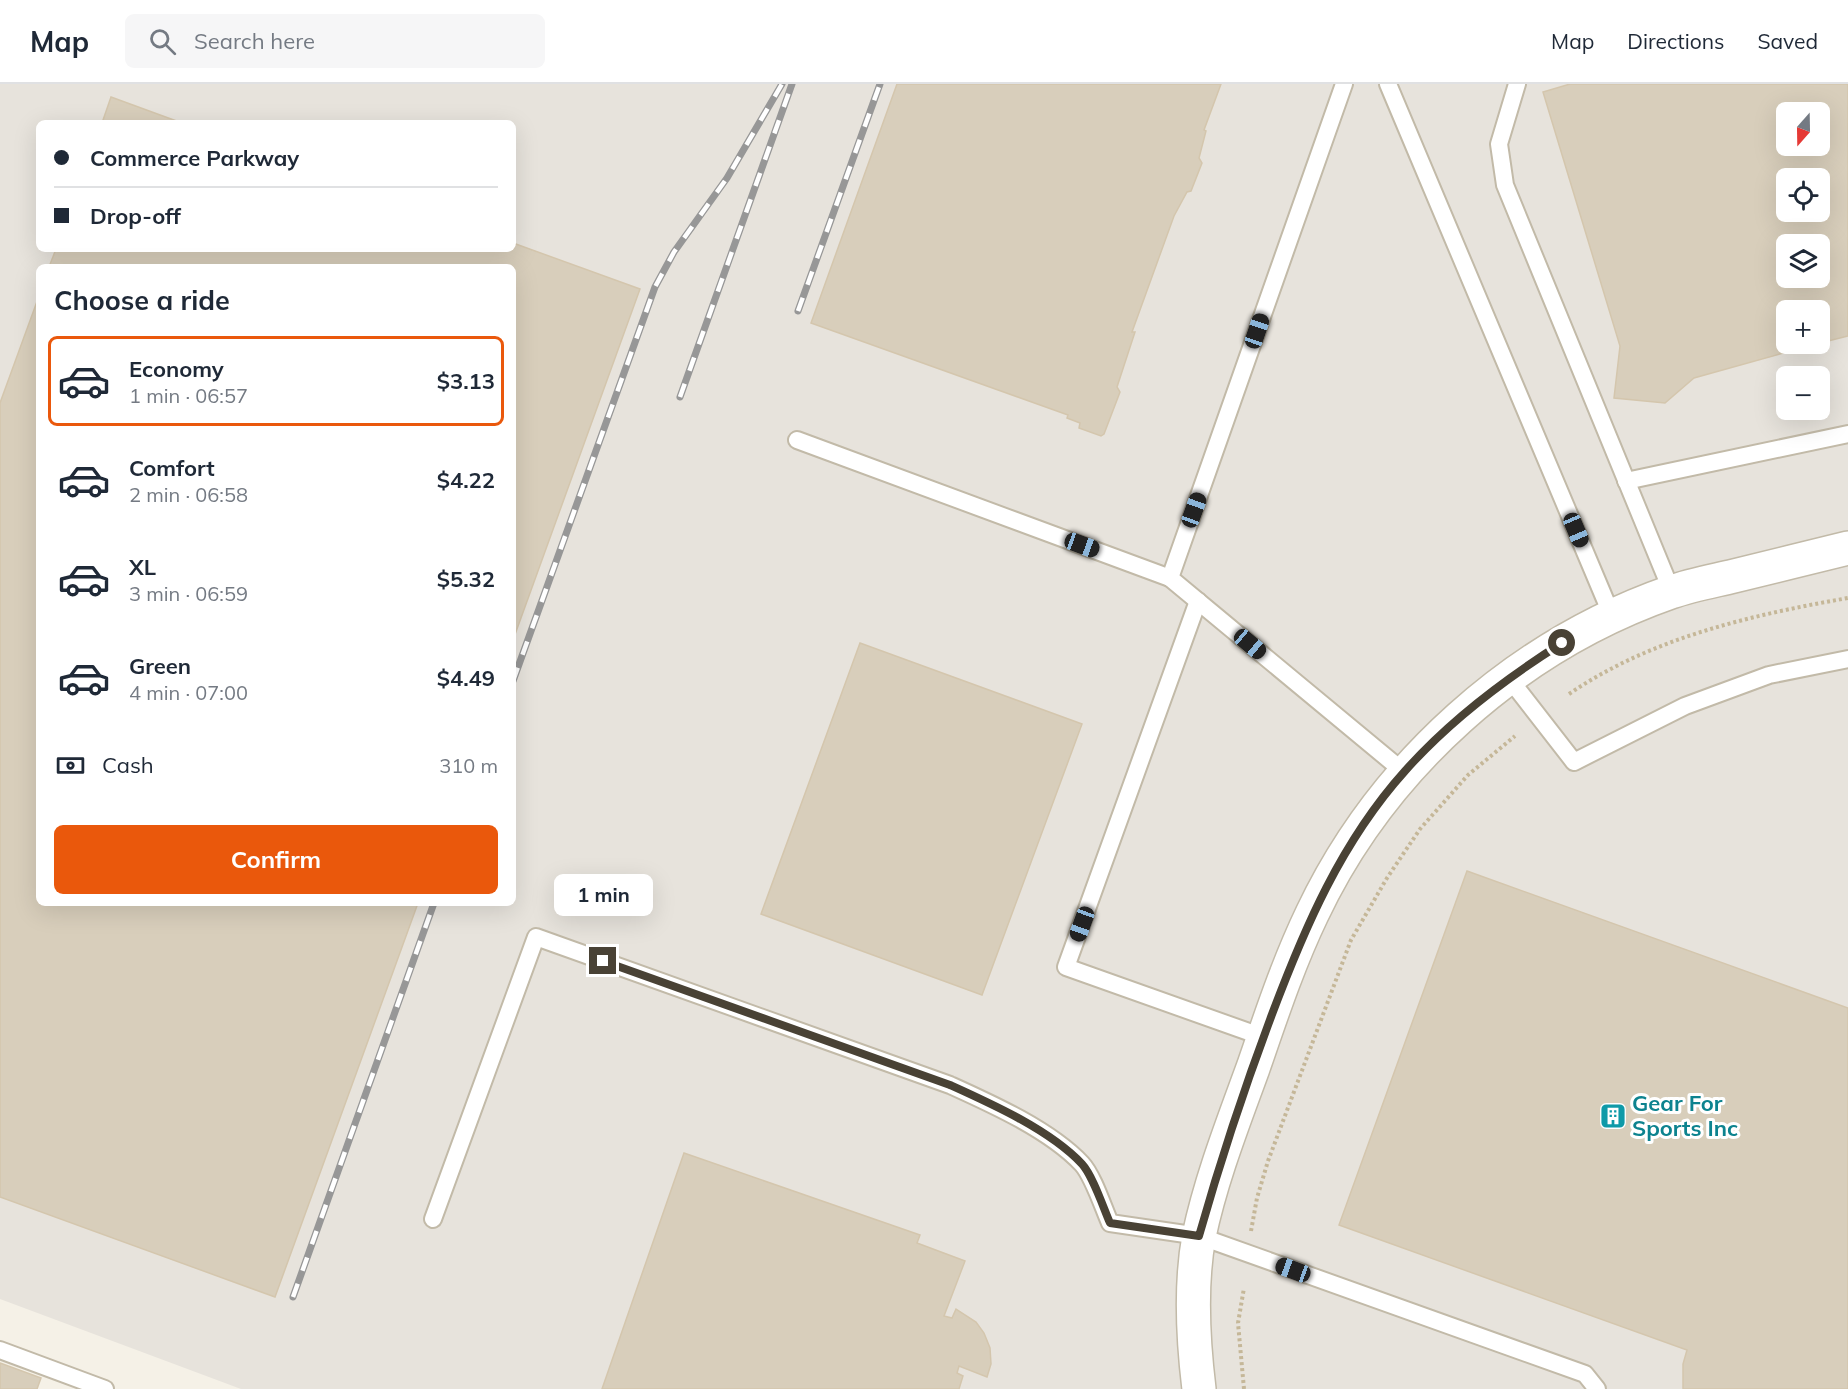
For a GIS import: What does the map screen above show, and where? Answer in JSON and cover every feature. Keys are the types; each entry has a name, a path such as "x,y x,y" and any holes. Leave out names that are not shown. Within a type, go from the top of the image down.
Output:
{"street":[{"path":"1199,1389 1194,1352 1195,1271 1199,1236 1224,1150 1263,1037 1311,914 1331,877 1404,772 1429,746 1508,677 1612,616 1672,592 1848,548"}],"lane":[{"path":"1170,578 1344,84"},
{"path":"1388,84 1612,616"},
{"path":"1517,84 1499,144 1505,185 1672,592"},
{"path":"1626,481 1848,434"},
{"path":"797,440 1170,578 1404,772"},
{"path":"1198,601 1066,966 1263,1037"},
{"path":"1508,677 1574,762 1685,706 1770,675 1848,659"},
{"path":"433,1219 536,937 976,1097 1039,1131 1083,1165 1110,1223 1199,1236 1585,1374 1597,1389"},
{"path":"0,1350 105,1389"}],"path":[{"path":"1569,694 1604,670 1649,650 1704,631 1848,598"},
{"path":"1251,1233 1257,1198 1268,1161 1351,940 1387,878 1420,829 1468,775 1515,736"},
{"path":"1244,1288 1238,1323 1244,1389"}],"shaded area":[{"path":"0,84 1848,84 1848,1389 241,1389 0,1299"}],"building":[{"path":"897,84 1221,84 1204,130 1206,131 1199,158 1202,163 1191,191 1187,192 1174,216 1132,332 1135,332 1117,387 1120,392 1104,434 1101,436 1079,428 1080,423 1067,418 1068,415 811,323"},
{"path":"1570,84 1848,84 1848,336 1830,340 1830,300 1776,300 1776,354 1780,354 1694,378 1665,403 1614,398 1620,346 1543,92"},
{"path":"111,97 174,120 103,120"},
{"path":"516,244 640,289 516,632 516,264 50,264 55,252 516,252"},
{"path":"36,304 36,906 417,906 275,1297 0,1197 0,403"},
{"path":"860,643 1082,724 982,995 761,914"},
{"name":"Gear For Sports Inc","path":"1467,871 1848,1008 1848,1389 1683,1389 1683,1364 1687,1350 1339,1225"},
{"path":"684,1153 920,1235 917,1243 965,1261 944,1316 952,1318 956,1309 976,1322 984,1333 990,1348 991,1364 987,1377 959,1366 957,1373 963,1376 959,1389 602,1389"},
{"path":"0,1363 41,1378 37,1389 0,1389"}],"railway":[{"path":"516,673 655,287 674,252 727,178 782,84"},
{"path":"680,397 792,84"},
{"path":"798,311 880,84"},
{"path":"293,1297 433,906"}],"place":[{"name":"Gear For Sports Inc","path":"1613,1116"}],"route":[{"path":"603,961 950,1085 994,1105 1039,1131 1083,1165 1110,1223 1199,1236 1224,1150 1263,1037 1311,914 1331,877 1384,798 1404,772 1429,746 1508,677 1562,643"}]}
